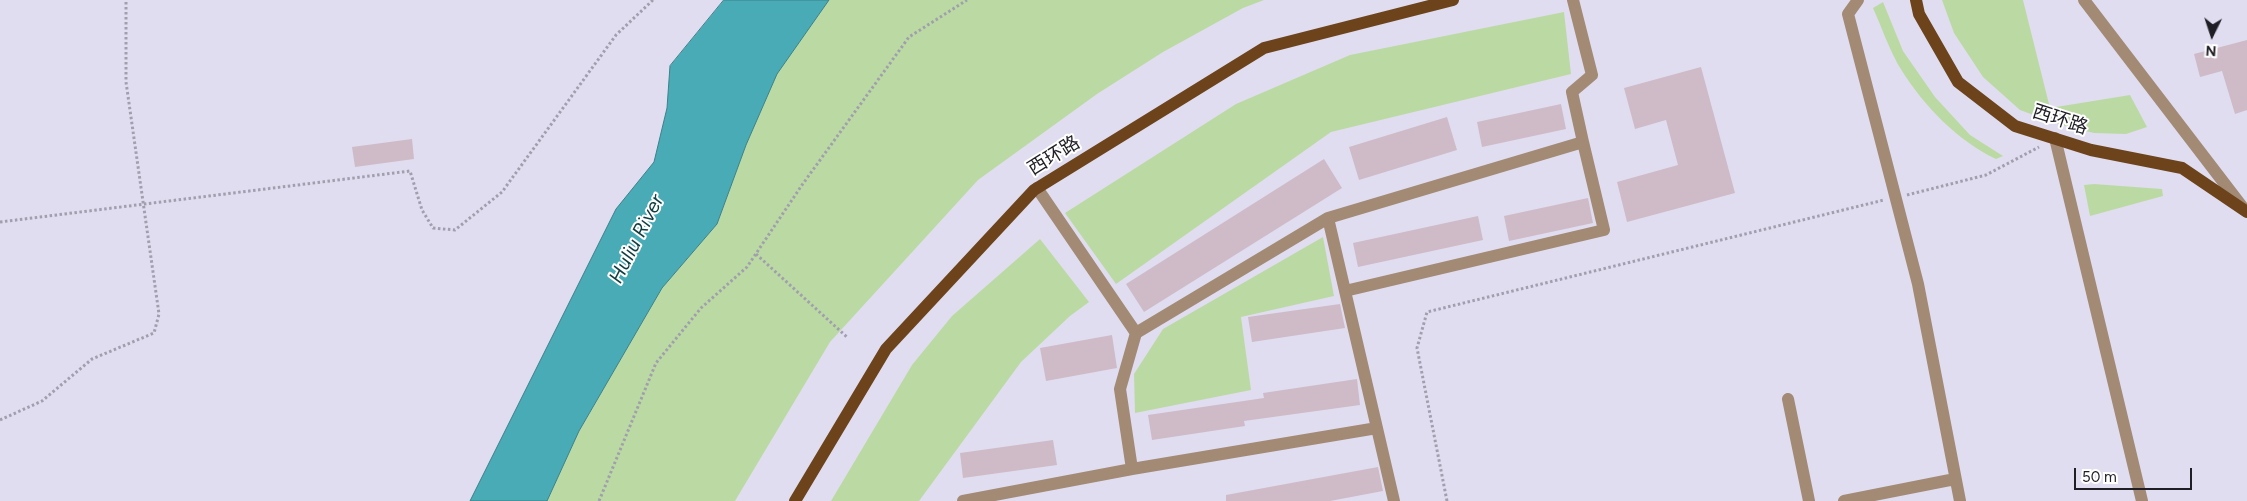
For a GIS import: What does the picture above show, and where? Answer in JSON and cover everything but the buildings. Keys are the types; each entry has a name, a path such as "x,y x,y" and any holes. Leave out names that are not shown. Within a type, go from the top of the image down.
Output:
{"main road":[{"name":"西环路","path":"795,501 886,349 1037,188 1264,48 1453,0"},
{"name":"西环路","path":"1916,0 1919,14 1958,82 2015,126 2091,150 2182,168 2246,211"}],"street":[{"path":"1345,291 1604,230 1572,92 1592,75 1573,0"},
{"path":"1858,0 1848,14 1918,284 1960,501"},
{"path":"2084,0 2246,211"},
{"path":"2055,138 2142,501"},
{"path":"1132,469 1120,388 1136,333 1328,218 1583,142"},
{"path":"1037,188 1136,333"},
{"path":"1328,218 1394,501"},
{"path":"1788,399 1809,501"},
{"path":"962,501 977,500 1132,469 1377,428"},
{"path":"1844,501 1956,479"}],"path":[{"path":"0,420 42,402 92,359 154,333 159,314 126,82 126,0"},
{"path":"0,222 410,171 422,210 433,228 456,230 502,192 616,35 652,0"},
{"path":"599,501 656,363 701,308 747,267 802,185 909,37 967,0"},
{"path":"1447,501 1417,348 1427,312 1986,175 2055,138"},
{"path":"756,254 848,338"}],"green space":[{"path":"829,0 1264,0 1243,8 1163,52 1097,94 978,180 830,342 735,501 547,501 579,431 662,288 717,224 746,145 777,74"},
{"path":"1942,0 2023,0 2050,108 2130,95 2147,127 2126,134 2094,133 2061,125 2020,110 1983,77 1954,33"},
{"path":"1883,2 1903,51 1935,97 1970,135 2003,156 1996,159 1968,143 1943,121 1921,97 1898,64 1873,8"},
{"path":"1564,12 1571,74 1331,132 1116,284 1065,213 1236,104 1350,55"},
{"path":"2094,184 2162,189 2163,196 2090,216 2084,185"},
{"path":"1323,237 1334,296 1241,317 1251,390 1135,413 1134,374 1163,329"},
{"path":"1040,239 1089,302 1070,316 1021,362 919,501 831,501 912,365 952,316"}],"water":[{"name":"Huliu River","path":"724,0 829,0 777,74 746,145 717,224 662,288 579,431 547,501 470,501 616,209 654,162 667,108 670,66"}]}
